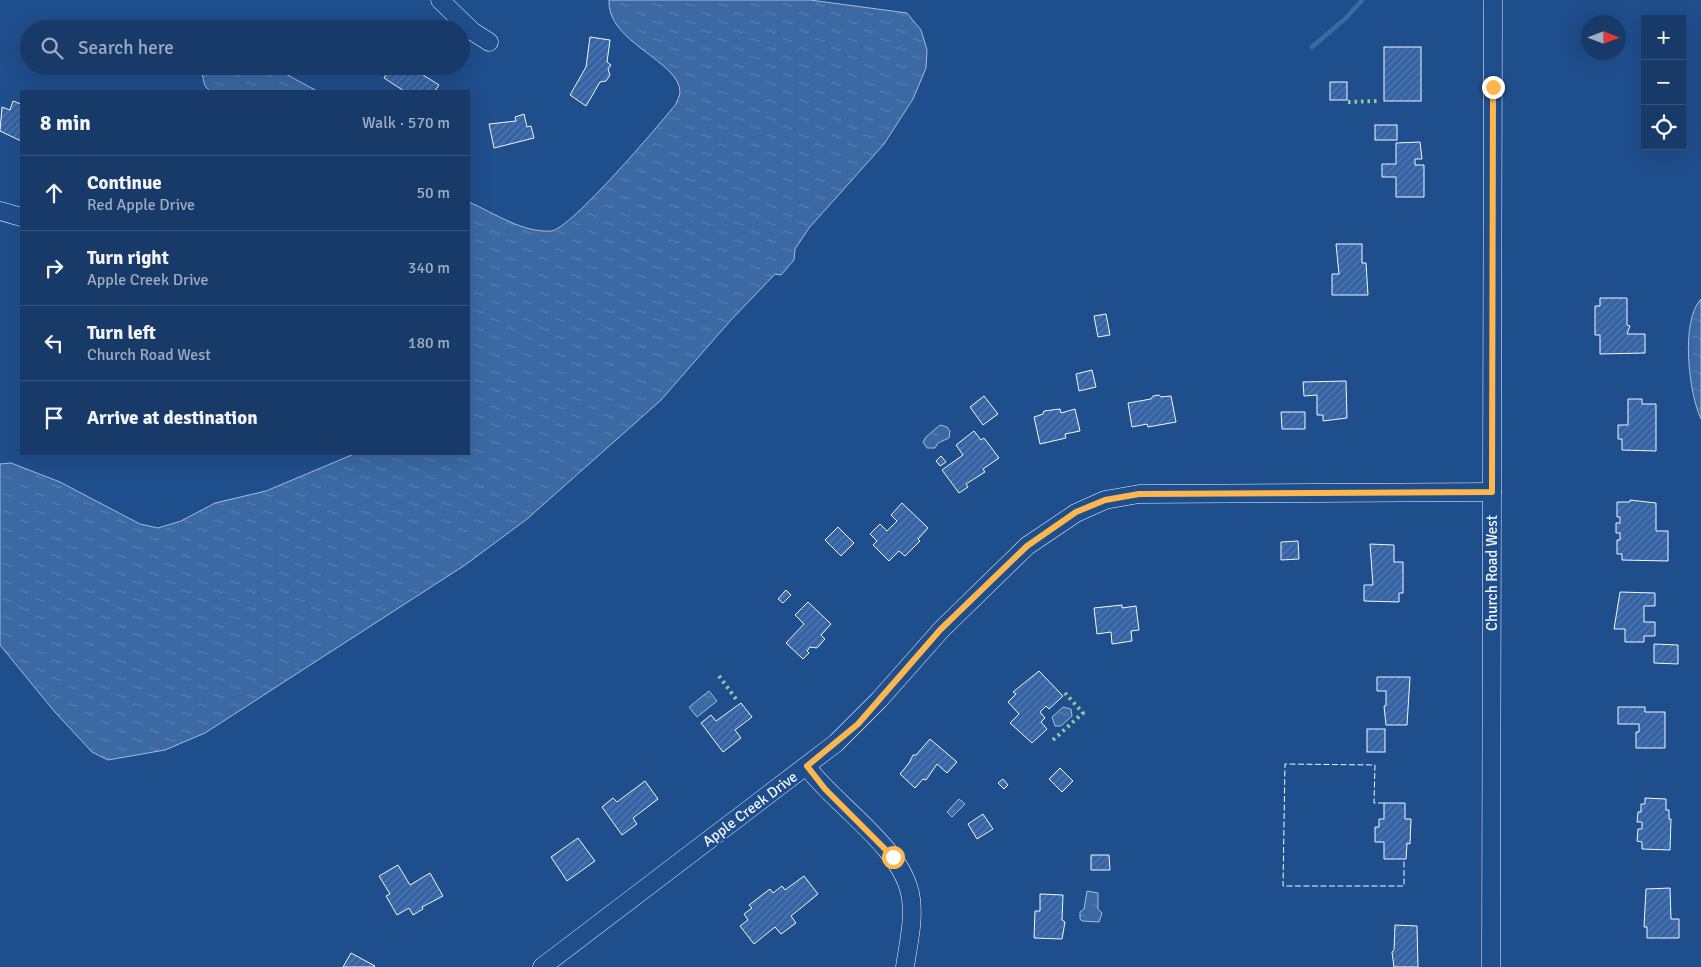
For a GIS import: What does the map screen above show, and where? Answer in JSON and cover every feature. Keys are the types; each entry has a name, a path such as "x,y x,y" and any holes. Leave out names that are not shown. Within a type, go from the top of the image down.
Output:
{"street":[{"path":"440,0 461,20"},
{"name":"Church Road West","path":"1492,967 1493,0"},
{"path":"470,29 489,42"},
{"path":"0,211 20,217"},
{"name":"Apple Creek Drive","path":"542,967 807,766 858,724 940,630 1011,560 1058,523 1090,506 1116,497 1163,492 1492,492"},
{"path":"807,766 825,789 893,857 905,876 909,886 912,913 905,967"}],"water":[{"path":"609,0 810,0 907,13 921,30 927,50 926,68 913,99 884,144 809,228 795,249 794,260 781,275 775,274 730,321 661,400 527,519 465,565 205,733 165,750 108,760 92,752 54,711 0,645 0,464 11,463 60,482 140,524 158,528 181,521 215,503 266,491 352,455 470,455 470,202 519,226 530,229 551,231 561,226 595,196 676,104 680,95 677,81 668,70 630,39 619,28 611,15"},
{"path":"202,75 288,75 315,90 209,90 205,86"},
{"path":"1701,299 1701,419 1690,376 1689,340 1690,324 1694,309"},
{"path":"940,425 947,427 950,431 949,438 938,443 935,448 927,448 923,442"},
{"path":"709,691 717,701 697,717 689,707"},
{"path":"1063,707 1071,709 1072,716 1061,726 1055,726 1052,717"},
{"path":"959,799 965,804 952,817 947,812"},
{"path":"1087,891 1098,893 1098,909 1102,913 1099,922 1082,921 1080,919 1080,912 1084,909"}],"building":[{"path":"590,37 610,40 607,62 611,65 608,69 610,75 606,81 600,82 586,106 570,95 586,67"},
{"path":"1384,47 1421,47 1421,101 1384,101"},
{"path":"386,75 423,75 439,85 436,90 402,90 384,78"},
{"path":"1330,82 1347,82 1347,100 1330,100"},
{"path":"13,101 20,104 20,141 0,131 2,107 10,110"},
{"path":"524,114 527,127 531,126 534,138 494,148 489,124 516,121 515,117"},
{"path":"1375,125 1397,125 1397,140 1375,140"},
{"path":"1420,142 1422,159 1415,159 1415,165 1424,165 1424,197 1396,197 1396,177 1382,177 1382,164 1396,164 1396,143"},
{"path":"1336,244 1362,244 1362,263 1366,263 1368,295 1332,295 1332,274 1339,274"},
{"path":"1600,298 1627,298 1627,325 1630,326 1627,334 1645,334 1645,353 1600,354 1600,335 1595,335 1595,306 1600,306"},
{"path":"1106,314 1110,335 1098,337 1094,316"},
{"path":"1092,370 1096,387 1079,391 1076,374"},
{"path":"1346,381 1347,418 1323,421 1323,415 1317,415 1317,395 1304,396 1303,382"},
{"path":"1159,395 1161,397 1171,396 1176,422 1148,427 1147,424 1132,427 1128,403 1151,399 1153,396"},
{"path":"984,396 998,414 983,425 970,407"},
{"path":"1628,399 1642,399 1642,404 1656,404 1656,451 1622,450 1622,439 1618,439 1618,425 1628,425"},
{"path":"1060,409 1061,413 1075,409 1080,431 1065,434 1066,438 1040,444 1034,417 1043,414 1044,411"},
{"path":"1281,412 1305,412 1305,429 1282,429"},
{"path":"974,431 981,440 984,438 999,458 983,469 985,472 966,484 968,487 959,493 942,470 963,455 956,445"},
{"path":"941,456 946,462 940,466 936,461"},
{"path":"1630,500 1656,503 1656,531 1668,531 1668,561 1622,560 1622,554 1617,554 1617,540 1620,540 1620,533 1616,533 1616,523 1620,523 1620,517 1617,517 1617,502 1630,502"},
{"path":"902,503 928,528 918,539 920,541 905,556 899,551 889,561 873,545 877,541 870,534 880,524 887,531 897,521 891,515"},
{"path":"838,527 854,543 841,556 825,540"},
{"path":"1298,541 1299,559 1281,560 1281,542"},
{"path":"1370,544 1394,545 1394,562 1403,562 1403,593 1399,593 1399,602 1364,601 1364,585 1373,585"},
{"path":"786,590 791,595 783,603 778,599"},
{"path":"1620,592 1655,593 1655,606 1644,606 1644,622 1655,622 1655,636 1644,636 1644,642 1625,642 1625,629 1614,629"},
{"path":"808,602 831,624 821,635 825,639 817,648 810,647 807,651 809,653 803,659 786,643 804,624 795,615"},
{"path":"1122,605 1122,608 1136,606 1139,630 1131,631 1132,641 1112,644 1111,632 1097,634 1094,608"},
{"path":"1654,644 1678,645 1678,664 1654,663"},
{"path":"1039,671 1063,696 1049,709 1046,706 1040,712 1045,718 1041,722 1047,729 1032,743 1010,723 1019,714 1008,702 1016,694 1013,692"},
{"path":"1377,677 1410,677 1407,725 1386,725 1384,706 1386,705 1386,691 1377,691"},
{"path":"741,703 752,717 735,730 741,738 723,752 701,723 711,715 716,721"},
{"path":"1618,707 1645,707 1645,712 1665,712 1665,748 1636,748 1636,732 1639,732 1639,724 1618,724"},
{"path":"1367,729 1385,729 1385,752 1367,752"},
{"path":"930,739 957,762 947,773 937,764 926,780 923,779 915,788 900,774 913,755 916,755"},
{"path":"1060,768 1073,781 1062,792 1049,779"},
{"path":"1003,779 1008,785 1004,789 998,783"},
{"path":"645,781 658,799 633,818 637,824 622,835 602,807 613,798 617,802"},
{"path":"1645,798 1666,799 1666,810 1669,810 1669,819 1671,819 1670,850 1642,849 1642,842 1637,841 1638,829 1642,829 1642,822 1637,822 1638,812 1641,812 1641,804 1645,804"},
{"path":"1384,803 1405,803 1405,819 1411,819 1410,844 1407,843 1406,859 1384,859 1384,842 1375,842 1375,827 1379,827 1379,819 1384,819"},
{"path":"983,814 993,829 977,839 968,824"},
{"path":"578,838 595,861 567,881 551,857"},
{"path":"1091,855 1109,855 1110,870 1091,870"},
{"path":"398,865 410,885 430,873 443,896 422,907 423,909 413,915 409,908 397,915 386,896 390,894 379,876"},
{"path":"804,876 818,894 791,916 796,923 781,934 775,927 754,944 740,926 748,920 744,914 752,908 749,905 770,889 773,893 782,886 785,890"},
{"path":"1670,888 1671,919 1679,919 1679,938 1647,938 1647,927 1644,927 1646,889"},
{"path":"1040,894 1063,895 1062,920 1065,922 1062,939 1034,938 1035,911 1040,911"},
{"path":"1395,925 1417,926 1418,967 1394,967 1392,952 1394,950"},
{"path":"351,953 375,966 343,967"}],"waterway":[{"path":"1312,47 1346,18 1362,0"}],"hedge":[{"path":"1348,102 1379,101"},
{"path":"719,676 736,699"},
{"path":"1053,740 1083,713 1065,693"}],"fence":[{"path":"1384,803 1374,803 1375,765 1285,764 1283,886 1404,886 1404,859"}],"route":[{"path":"893,857 825,789 807,766 858,724 940,630 1011,560 1058,523 1076,512 1116,497 1163,492 1492,492 1493,87"}]}
